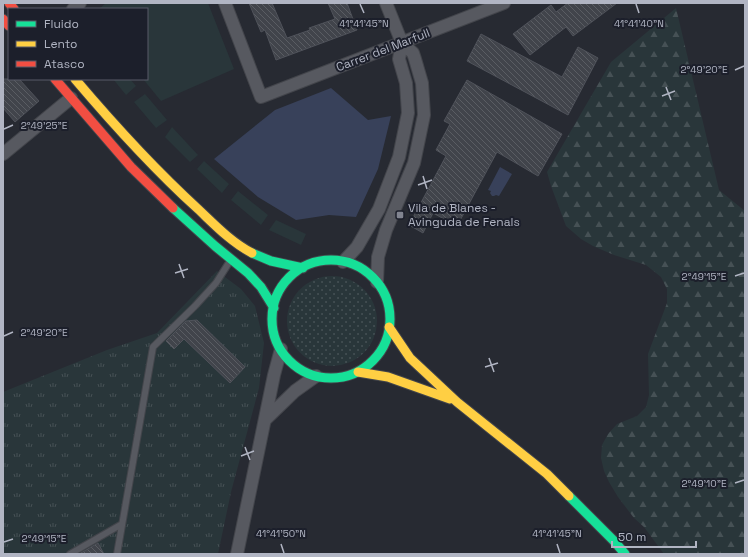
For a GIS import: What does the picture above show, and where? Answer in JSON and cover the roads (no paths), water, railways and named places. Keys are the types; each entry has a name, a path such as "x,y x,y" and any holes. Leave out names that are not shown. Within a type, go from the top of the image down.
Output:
{"main road":[{"path":"56,80 131,167 193,227 248,273 260,287 274,308"},
{"path":"76,80 169,183 222,231 256,256 277,263 302,268"},
{"path":"324,261 342,262 352,264 362,269 377,282 387,301 390,314 390,327 387,338 379,354 372,362 358,372 344,377 335,378 316,376 298,368 290,361 281,349 273,327 274,308 277,297 285,283 293,274 302,268 315,263 324,261"},
{"path":"390,327 410,358 457,402 548,474 625,554"},
{"path":"358,372 388,377 457,402"}],"street":[{"name":"Carrer del Marfull","path":"226,3 262,97 504,3"},
{"path":"377,282 378,257 386,230 414,162 424,115 422,84 413,53 402,43 386,3"},
{"path":"342,262 357,247 379,209 399,157 408,113 406,83 399,59 402,43"},
{"path":"3,154 71,98"},
{"path":"237,554 274,375 281,349"},
{"path":"266,419 295,391 316,376"}],"lane":[{"path":"117,554 153,347 216,283 231,259"},
{"path":"70,554 122,524"}],"water":[{"path":"331,88 368,120 391,116 378,169 356,217 329,215 296,220 258,197 214,159 275,110"},
{"path":"500,167 512,174 499,196 492,196 490,193 491,191 488,190"}],"place":[{"name":"Vila de Blanes - Avinguda de Fenals","path":"400,215"}]}
